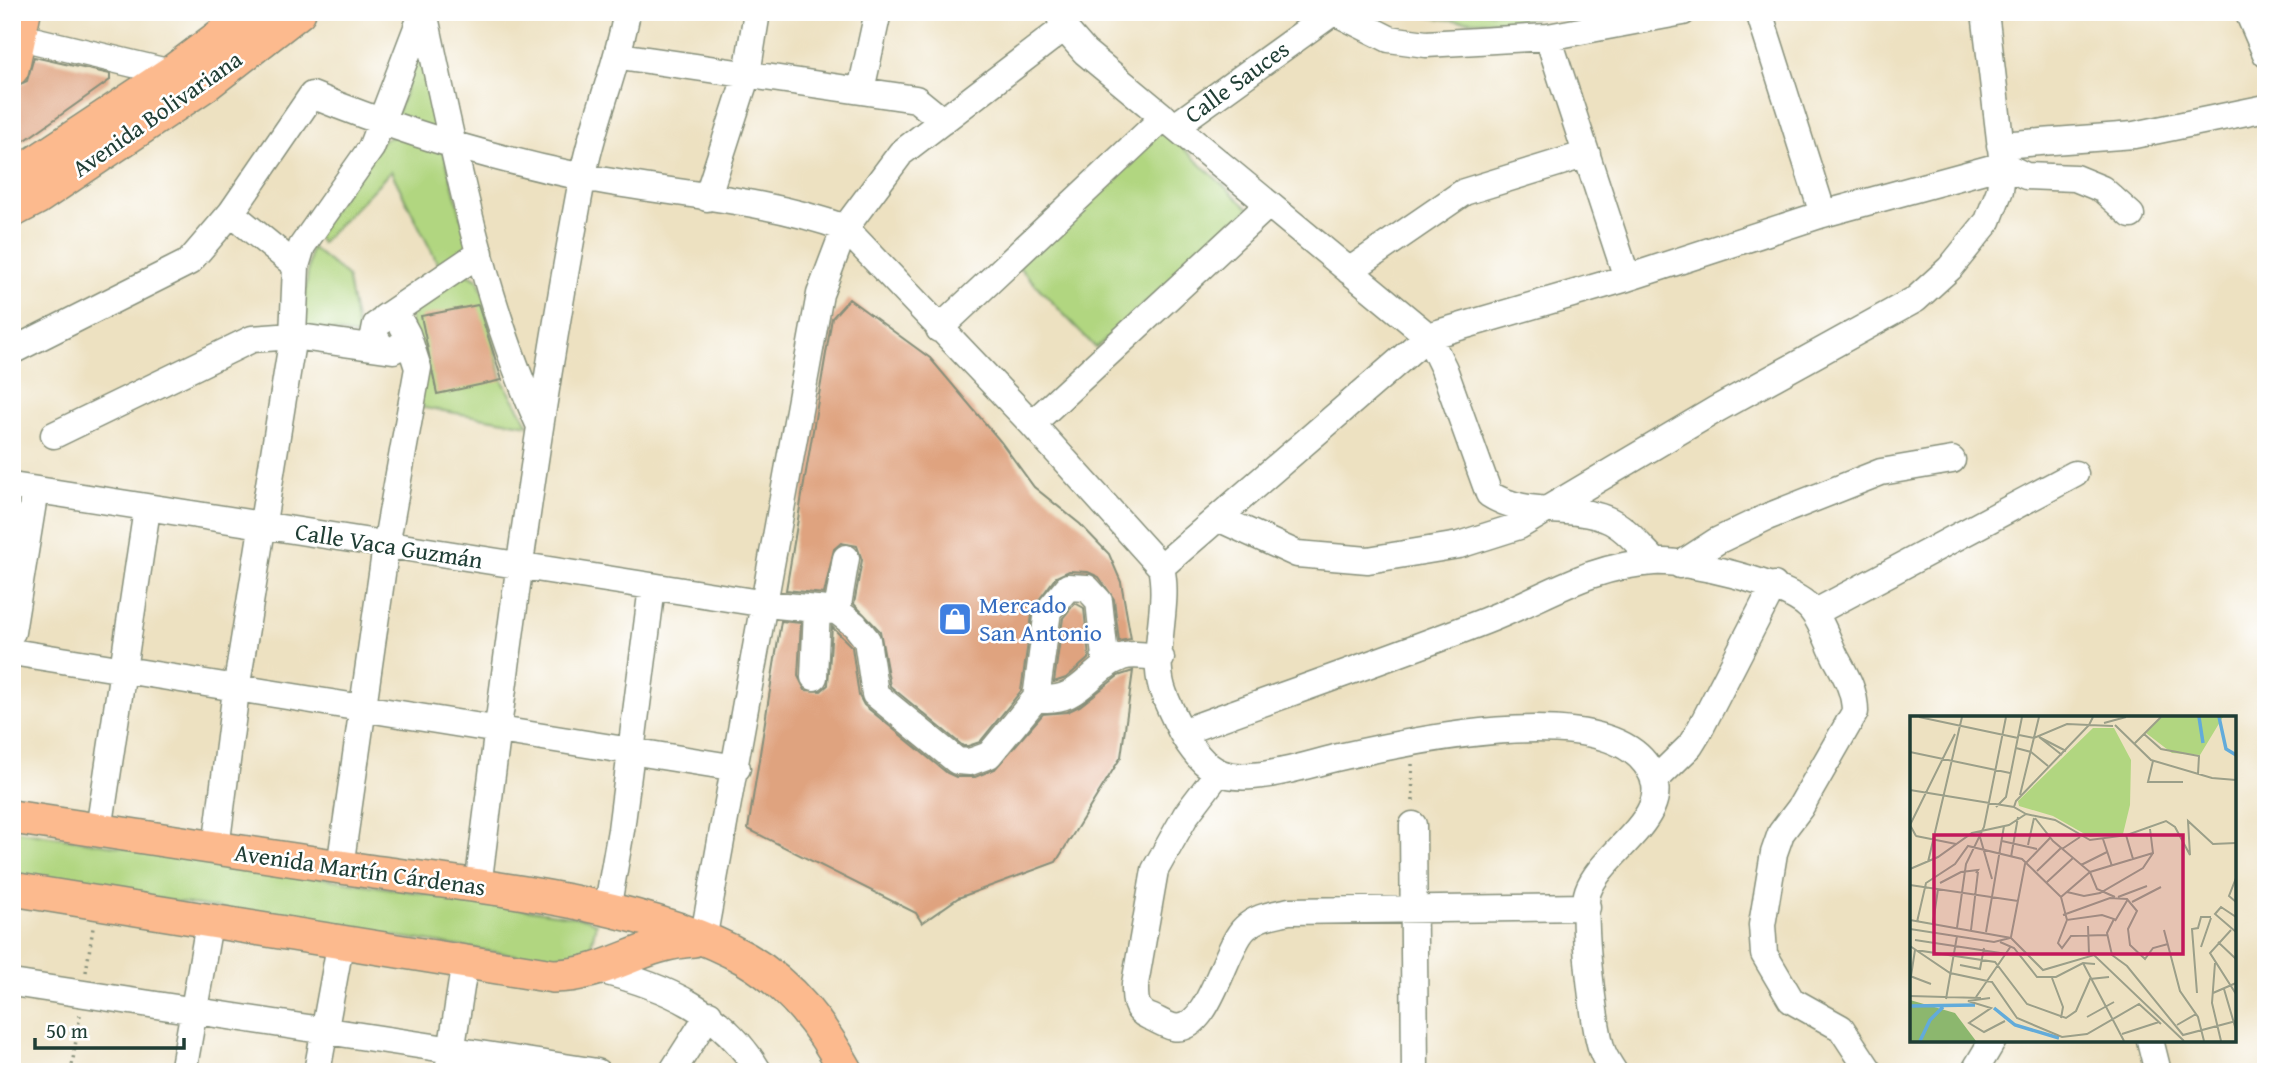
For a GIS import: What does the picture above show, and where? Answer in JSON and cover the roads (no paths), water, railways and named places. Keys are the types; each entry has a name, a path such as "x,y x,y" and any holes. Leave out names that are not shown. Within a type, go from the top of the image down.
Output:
{"main road":[{"name":"Avenida Bolivariana","path":"12,178 172,72 252,12"},
{"name":"Avenida Bolivariana","path":"12,211 37,198 208,83 299,12"},
{"path":"12,69 18,28"},
{"name":"Avenida Martín Cárdenas","path":"12,817 478,887 602,909 704,940 745,959 776,979 808,1009 847,1072"},
{"name":"Avenida Martín Cárdenas","path":"12,889 209,918 554,976 578,976 598,970 668,941 704,940"},
{"path":"598,970 605,949 602,909"}],"street":[{"path":"216,848 236,690 293,336 296,266 302,246 371,148 423,12"},
{"path":"423,12 481,254 513,367 539,424"},
{"path":"478,887 518,566 539,424 582,176 620,56 627,12"},
{"path":"707,198 747,74 757,12"},
{"path":"861,90 878,12"},
{"path":"1334,12 1390,39 1426,44 1548,37 1683,12"},
{"name":"Calle Sauces","path":"939,329 1170,122 1334,12"},
{"path":"1759,12 1823,214"},
{"path":"1218,518 1297,554 1368,559 1459,545 1519,526 1724,405 1916,299 1950,268 1988,221 2000,190 2002,155 1985,12"},
{"path":"2248,12 2266,54"},
{"path":"704,940 820,294 845,229 901,153 943,121 1061,20 1085,52 1428,336 1444,369 1489,494 1518,508 1604,518 1618,525 1668,563"},
{"path":"18,28 208,83"},
{"path":"1548,37 1627,278"},
{"path":"620,56 916,99 943,121"},
{"path":"12,351 189,262 232,213 312,95 381,123 453,145 582,176 807,214 845,229 860,240 939,329 1032,424 1161,567 1166,587 1161,687 1182,732 1195,752 1219,773 1240,778 1412,744 1501,729 1541,727 1592,733 1626,746 1645,763 1654,781 1656,800 1650,814 1599,870 1587,893 1595,1014 1603,1052 1614,1072"},
{"path":"1161,567 1428,336 1627,278 2002,155 2134,135 2266,108"},
{"path":"1349,271 1464,192 1587,154"},
{"path":"2002,155 2026,176 2075,178 2102,189 2131,215"},
{"path":"1032,424 1269,204"},
{"path":"232,213 296,266"},
{"path":"54,435 252,340 293,336 349,344 395,332 481,254"},
{"path":"340,867 365,709 386,546 418,368 395,332"},
{"path":"1668,563 1767,517 1868,477 1952,460"},
{"path":"1814,613 2076,474"},
{"path":"12,632 24,488"},
{"name":"Calle Vaca Guzmán","path":"24,488 652,587 765,604 827,610"},
{"path":"99,830 147,509"},
{"path":"814,677 827,610 846,558"},
{"path":"1182,732 1501,615 1571,581 1609,569 1668,563 1774,585 1793,593 1814,613 1855,695 1855,712 1800,808 1781,833 1765,898 1762,925 1765,954 1791,1000 1841,1028 1870,1072"},
{"path":"1654,781 1690,746 1698,733 1774,585"},
{"path":"602,909 630,751 652,587"},
{"path":"827,610 867,640 874,694 957,761 970,762 989,755 1036,698 1048,611 1068,587 1087,588 1099,601 1106,666"},
{"path":"12,652 236,690 737,768"},
{"path":"1036,698 1054,701 1083,688 1106,666 1124,656 1161,658"},
{"path":"1219,773 1186,815 1155,870 1135,984 1135,1002 1143,1014 1175,1028 1189,1025 1201,1013 1242,929 1257,919 1289,911 1587,907"},
{"path":"1413,825 1415,1072"},
{"path":"183,1072 209,918"},
{"path":"317,1072 341,940"},
{"path":"450,1061 465,961"},
{"name":"Avenida Martín Cárdenas","path":"598,970 640,980 678,996 709,1014 732,1034 759,1072"},
{"path":"12,983 325,1030 450,1061 597,1072"},
{"path":"672,1072 709,1014"},
{"path":"1974,1072 1992,1042"},
{"path":"2150,1042 2158,1072"}],"place":[{"name":"Mercado San Antonio","path":"955,619"}]}
